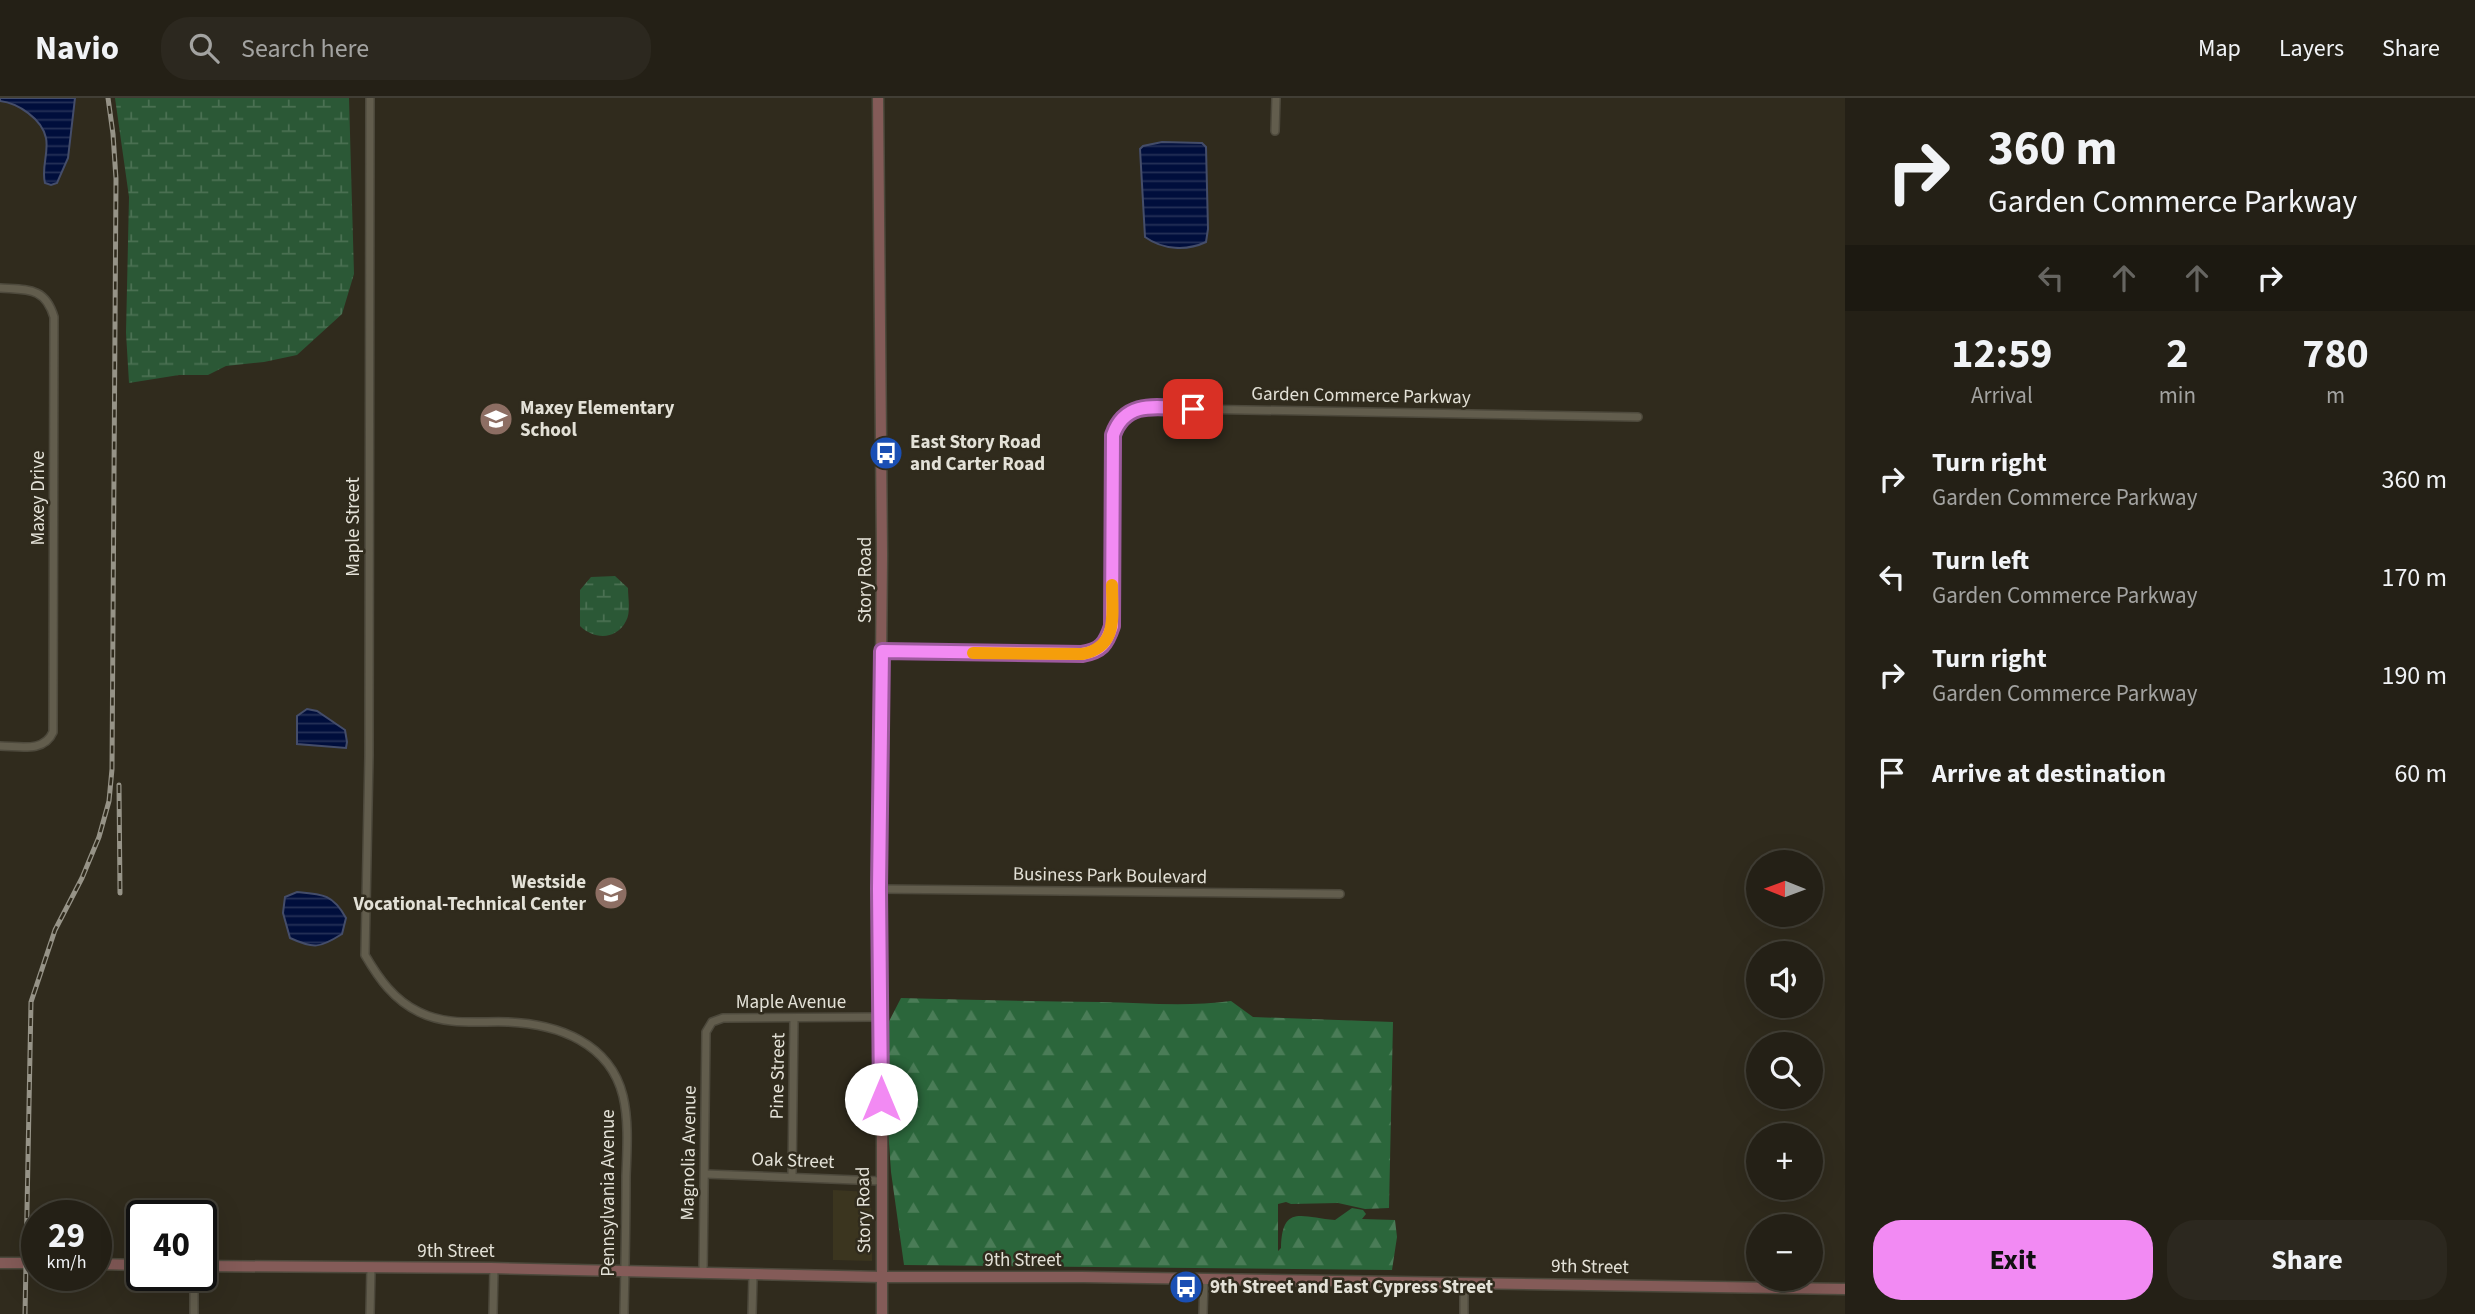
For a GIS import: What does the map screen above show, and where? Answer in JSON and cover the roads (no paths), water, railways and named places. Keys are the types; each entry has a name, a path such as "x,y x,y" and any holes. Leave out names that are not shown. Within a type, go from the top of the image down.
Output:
{"street":[{"name":"Maple Street","path":"365,956 369,761 370,98"},
{"name":"Story Road","path":"878,98 882,651 879,889 882,1314"},
{"path":"1275,131 1276,98"},
{"name":"Maxey Drive","path":"0,288 40,294 50,302 54,317 53,732 50,740 43,745 0,746"},
{"name":"Garden Commerce Parkway","path":"882,651 1097,652 1106,642 1112,626 1113,435 1118,422 1130,411 1140,408 1638,416"},
{"name":"Business Park Boulevard","path":"879,889 1340,894"},
{"name":"Pennsylvania Avenue","path":"365,956 393,995 420,1012 455,1023 510,1023 564,1032 589,1045 610,1065 623,1097 626,1128 624,1314"},
{"name":"Maple Avenue","path":"706,1032 712,1022 723,1018 882,1017"},
{"name":"Pine Street","path":"792,1176 794,1018"},
{"name":"Magnolia Avenue","path":"704,1274 706,1032"},
{"name":"Oak Street","path":"705,1174 881,1181"},
{"path":"0,1264 21,1264"},
{"name":"9th Street","path":"217,1266 1845,1289"},
{"path":"370,1314 371,1268"},
{"path":"493,1314 494,1268"},
{"path":"752,1275 752,1314"},
{"path":"1203,1314 1204,1279"},
{"path":"1464,1284 1464,1314"},
{"path":"194,1291 194,1314"}],"railway":[{"path":"25,1314 31,1002 55,930 82,878 99,837 109,801 112,769 116,179 108,98"},
{"path":"119,785 120,893"}],"place":[{"name":"Maxey Elementary School","path":"496,419"},
{"name":"East Story Road and Carter Road","path":"886,453"},
{"name":"Westside Vocational-Technical Center","path":"611,893"},
{"name":"9th Street and East Cypress Street","path":"1186,1287"}]}
